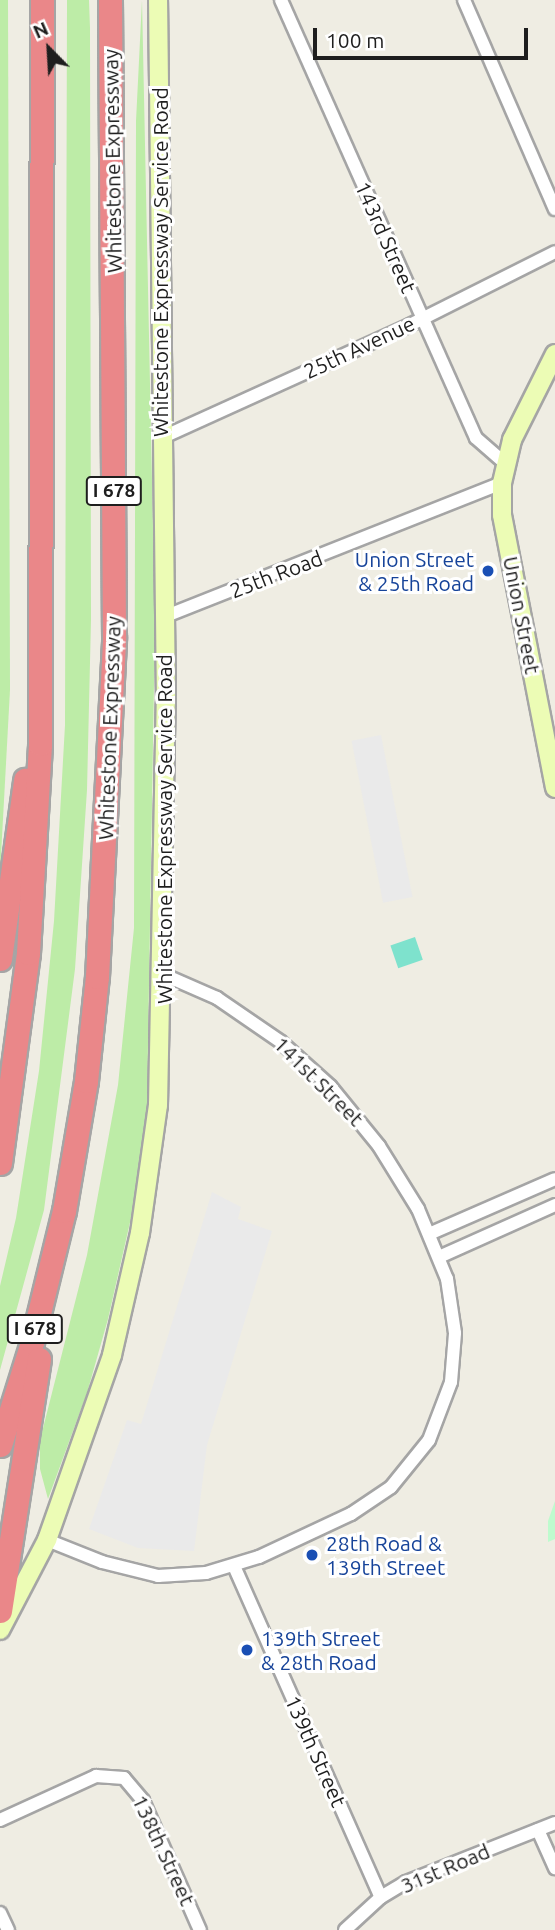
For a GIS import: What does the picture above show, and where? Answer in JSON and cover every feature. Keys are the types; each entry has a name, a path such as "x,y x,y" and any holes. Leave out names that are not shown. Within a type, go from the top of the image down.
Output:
{"highway":[{"path":"30,0 42,245"},
{"path":"0,1163 32,900 41,638 42,0"},
{"name":"Whitestone Expressway","path":"0,1445 32,1342 64,1212 92,1030 108,794 114,636 114,242 110,0"},
{"path":"114,242 121,0"},
{"path":"0,959 41,638"},
{"path":"0,1611 64,1212"}],"main road":[{"name":"Whitestone Expressway Service Road","path":"0,1630 47,1539 107,1372 136,1257 159,1105 164,975 166,616 161,438 158,0"},
{"name":"Union Street","path":"555,354 523,415 505,463 502,483 502,515 555,788"}],"street":[{"name":"143rd Street","path":"281,0 477,438 505,463"},
{"path":"464,0 555,209"},
{"name":"25th Avenue","path":"161,438 422,318 555,252"},
{"name":"25th Road","path":"166,616 502,483"},
{"name":"141st Street","path":"47,1539 102,1562 147,1574 183,1576 234,1566 362,1508 400,1478 423,1449 445,1403 454,1363 453,1312 439,1257 386,1155 324,1080 236,1009 164,975"},
{"path":"429,1234 555,1179"},
{"path":"439,1257 555,1205"},
{"name":"139th Street","path":"234,1566 381,1897"},
{"name":"138th Street","path":"0,1820 96,1776 120,1776 140,1794 200,1930"},
{"name":"31st Road","path":"345,1930 381,1897 406,1882 555,1824"},
{"path":"538,1830 555,1868"},
{"path":"0,1913 8,1930"}],"green space":[{"path":"0,0 8,0 10,690 0,874"},
{"path":"67,0 89,0 90,28 91,620 87,790 75,969 44,1210 0,1370 0,1286 16,1218 39,1071 54,921 65,725"},
{"path":"142,0 155,624 147,1105 131,1218 108,1319 87,1393 48,1499 40,1469 40,1440 87,1255 118,1085 134,928 136,121"},
{"path":"555,1501 555,1539 548,1542 548,1521"}],"shaded area":[{"path":"381,735 412,897 383,903 352,741"},
{"path":"415,937 423,960 398,968 390,945"},
{"path":"212,1192 241,1207 238,1219 272,1231 207,1445 194,1551 138,1548 89,1529 127,1420 141,1424"}],"place":[{"name":"Union Street & 25th Road","path":"488,571"},
{"name":"28th Road & 139th Street","path":"312,1555"},
{"name":"139th Street & 28th Road","path":"247,1650"}]}
